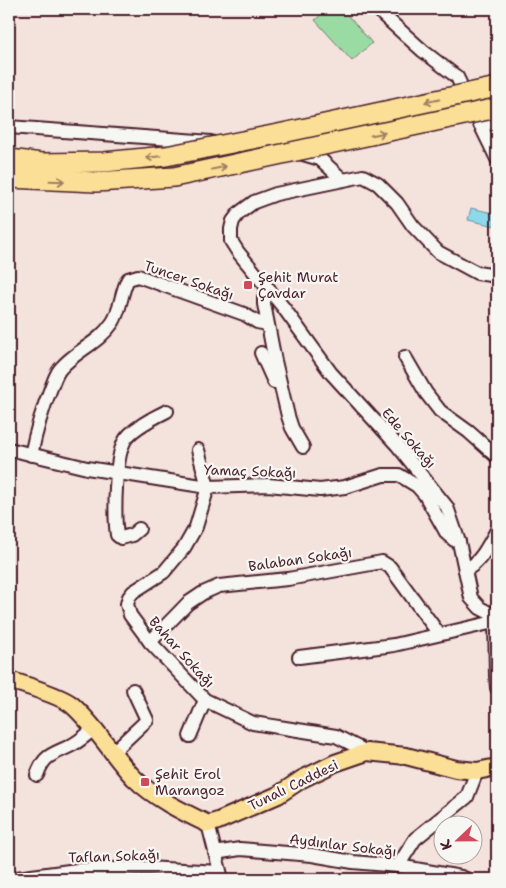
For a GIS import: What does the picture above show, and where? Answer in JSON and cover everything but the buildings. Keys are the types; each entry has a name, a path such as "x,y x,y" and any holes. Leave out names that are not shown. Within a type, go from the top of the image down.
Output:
{"highway":[{"path":"9,159 42,163 104,162 166,156 497,87"},
{"path":"9,178 96,182 174,177 497,108"}],"main road":[{"path":"9,680 71,704 135,778 174,808 208,824"},
{"name":"Tunalı Caddesi","path":"208,824 218,822 278,795 302,779 335,763 367,752 406,756 456,769 477,771 497,768"}],"street":[{"path":"379,9 383,15 423,51 458,77 497,159"},
{"path":"481,126 497,121"},
{"path":"9,127 279,147 320,159 344,180"},
{"name":"Ede Sokağı","path":"496,619 480,608 471,598 459,542 447,506 396,444 330,373 269,289 248,266 231,241 230,234 233,221 239,213 254,202 276,194 364,176 378,184 397,203 413,226 438,252 478,272 497,276"},
{"name":"Tuncer Sokağı","path":"31,454 42,408 60,369 73,356 95,342 106,332 115,319 128,278 138,276 244,314 257,322 267,324"},
{"path":"269,289 264,298 267,324 292,428 303,447"},
{"path":"261,353 285,404"},
{"path":"404,356 426,393 440,411 469,432 497,457"},
{"path":"140,529 132,535 121,538 116,535 115,509 118,466 124,441 142,425 167,411"},
{"name":"Yamaç Sokağı","path":"9,449 87,468 208,486 268,485 320,490 345,488 383,475 399,475 417,486 426,495 447,534 459,542"},
{"path":"198,450 208,486"},
{"name":"Bahar Sokağı","path":"208,486 196,527 184,548 164,572 133,592 129,597 128,609 130,615 150,642 205,700 253,723 336,736 367,752"},
{"path":"465,570 474,565 497,530"},
{"name":"Balaban Sokağı","path":"150,642 188,603 202,593 219,586 288,579 382,562 390,567 439,634"},
{"path":"299,657 394,645 496,619 497,688"},
{"path":"113,752 147,720 133,690"},
{"path":"190,736 205,700"},
{"path":"37,775 41,764 49,756 73,745 94,729"},
{"path":"398,866 415,839 467,797 477,771"},
{"path":"208,824 221,876"},
{"name":"Aydınlar Sokağı","path":"215,853 240,849 312,855 353,862 398,866 466,879"},
{"name":"Taflan Sokağı","path":"9,879 77,870 146,868 221,876"}],"green space":[{"path":"328,9 342,9 372,43 352,61 315,20"}],"water":[{"path":"471,208 497,214 495,226 468,220"}],"place":[{"name":"Şehit Murat Çavdar","path":"248,285"},
{"name":"Şehit Erol Marangoz","path":"145,782"}]}
